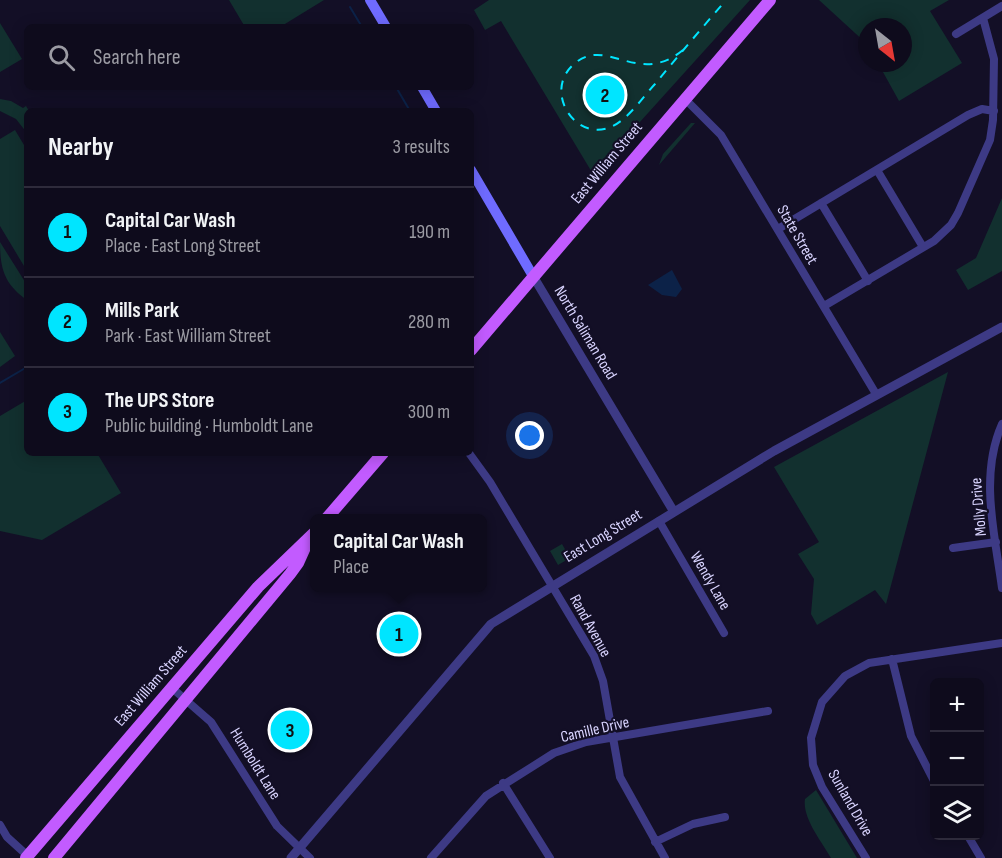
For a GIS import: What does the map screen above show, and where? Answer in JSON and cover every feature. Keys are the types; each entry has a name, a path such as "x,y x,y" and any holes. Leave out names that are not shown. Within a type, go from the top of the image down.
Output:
{"main road":[{"path":"370,0 384,24"},
{"name":"East William Street","path":"474,346 770,0"},
{"path":"424,90 434,108"},
{"name":"North Saliman Road","path":"474,175 533,276"},
{"path":"331,514 380,456"},
{"name":"East William Street","path":"28,857 278,565 310,538"},
{"name":"East William Street","path":"54,858 298,563 310,539"}],"street":[{"path":"956,34 1002,6"},
{"path":"824,306 942,234 958,213 990,141 994,111 994,59 983,18"},
{"name":"State Street","path":"684,98 721,135 876,394"},
{"path":"778,229 968,115 982,109 994,111"},
{"path":"877,170 923,247"},
{"path":"821,203 868,280"},
{"name":"North Saliman Road","path":"533,276 674,512"},
{"name":"East Long Street","path":"291,858 491,624 551,585 774,451 1002,327"},
{"name":"Molly Drive","path":"1002,424 995,440 989,476 1002,588"},
{"name":"Rand Avenue","path":"472,456 485,473 594,656 603,681 620,777 665,858"},
{"name":"Wendy Lane","path":"659,521 724,633"},
{"path":"953,548 996,542"},
{"path":"930,773 911,736 892,659 1002,643"},
{"name":"Sunland Drive","path":"866,858 818,776 812,750 814,726 822,702 845,676 869,663 892,659"},
{"name":"Humboldt Lane","path":"172,688 222,735 277,826 310,858"},
{"name":"Camille Drive","path":"431,858 476,806 504,783 554,753 586,742 768,711"},
{"path":"504,783 550,858"},
{"path":"655,843 693,824 725,817"},
{"path":"0,825 8,837 28,857"},
{"path":"970,840 981,858"}],"green space":[{"path":"229,0 324,0 285,24 243,24"},
{"path":"489,0 750,0 593,174 501,21 485,30 474,10"},
{"path":"819,0 949,0 930,11 962,63 899,101 883,72 912,72 912,18 858,18 858,36"},
{"path":"0,23 22,59 0,72"},
{"path":"0,99 11,101 23,108 26,106 27,108 24,108 24,129 16,119 0,111"},
{"path":"691,123 695,123 659,165 663,154"},
{"path":"15,130 24,145 24,266 0,226 0,139"},
{"path":"1002,198 1002,271 968,290 956,270 976,258"},
{"path":"0,242 24,280 24,298 8,281 1,260"},
{"path":"0,332 15,356 0,367"},
{"path":"948,372 886,604 875,590 817,625 811,614 814,579 798,554 819,542 774,467"},
{"path":"24,402 24,456 99,456 121,493 42,540 0,531 0,416"},
{"path":"562,544 570,558 558,565 550,551"},
{"path":"816,790 857,858 831,858 818,837 805,806 805,799"}],"water":[{"path":"672,270 682,289 676,297 662,295 648,285"}],"waterway":[{"path":"350,7 360,24"},
{"path":"398,90 408,108"},
{"path":"0,383 24,369"}],"railway":[{"path":"683,50 666,60 651,64 598,55 585,57 573,65 565,76 561,88 568,112 576,122 587,128 599,130 613,126 625,118 726,0"}],"place":[{"name":"Mills Park","path":"605,95"},
{"name":"Capital Car Wash","path":"399,634"},
{"name":"The UPS Store","path":"290,730"}]}
